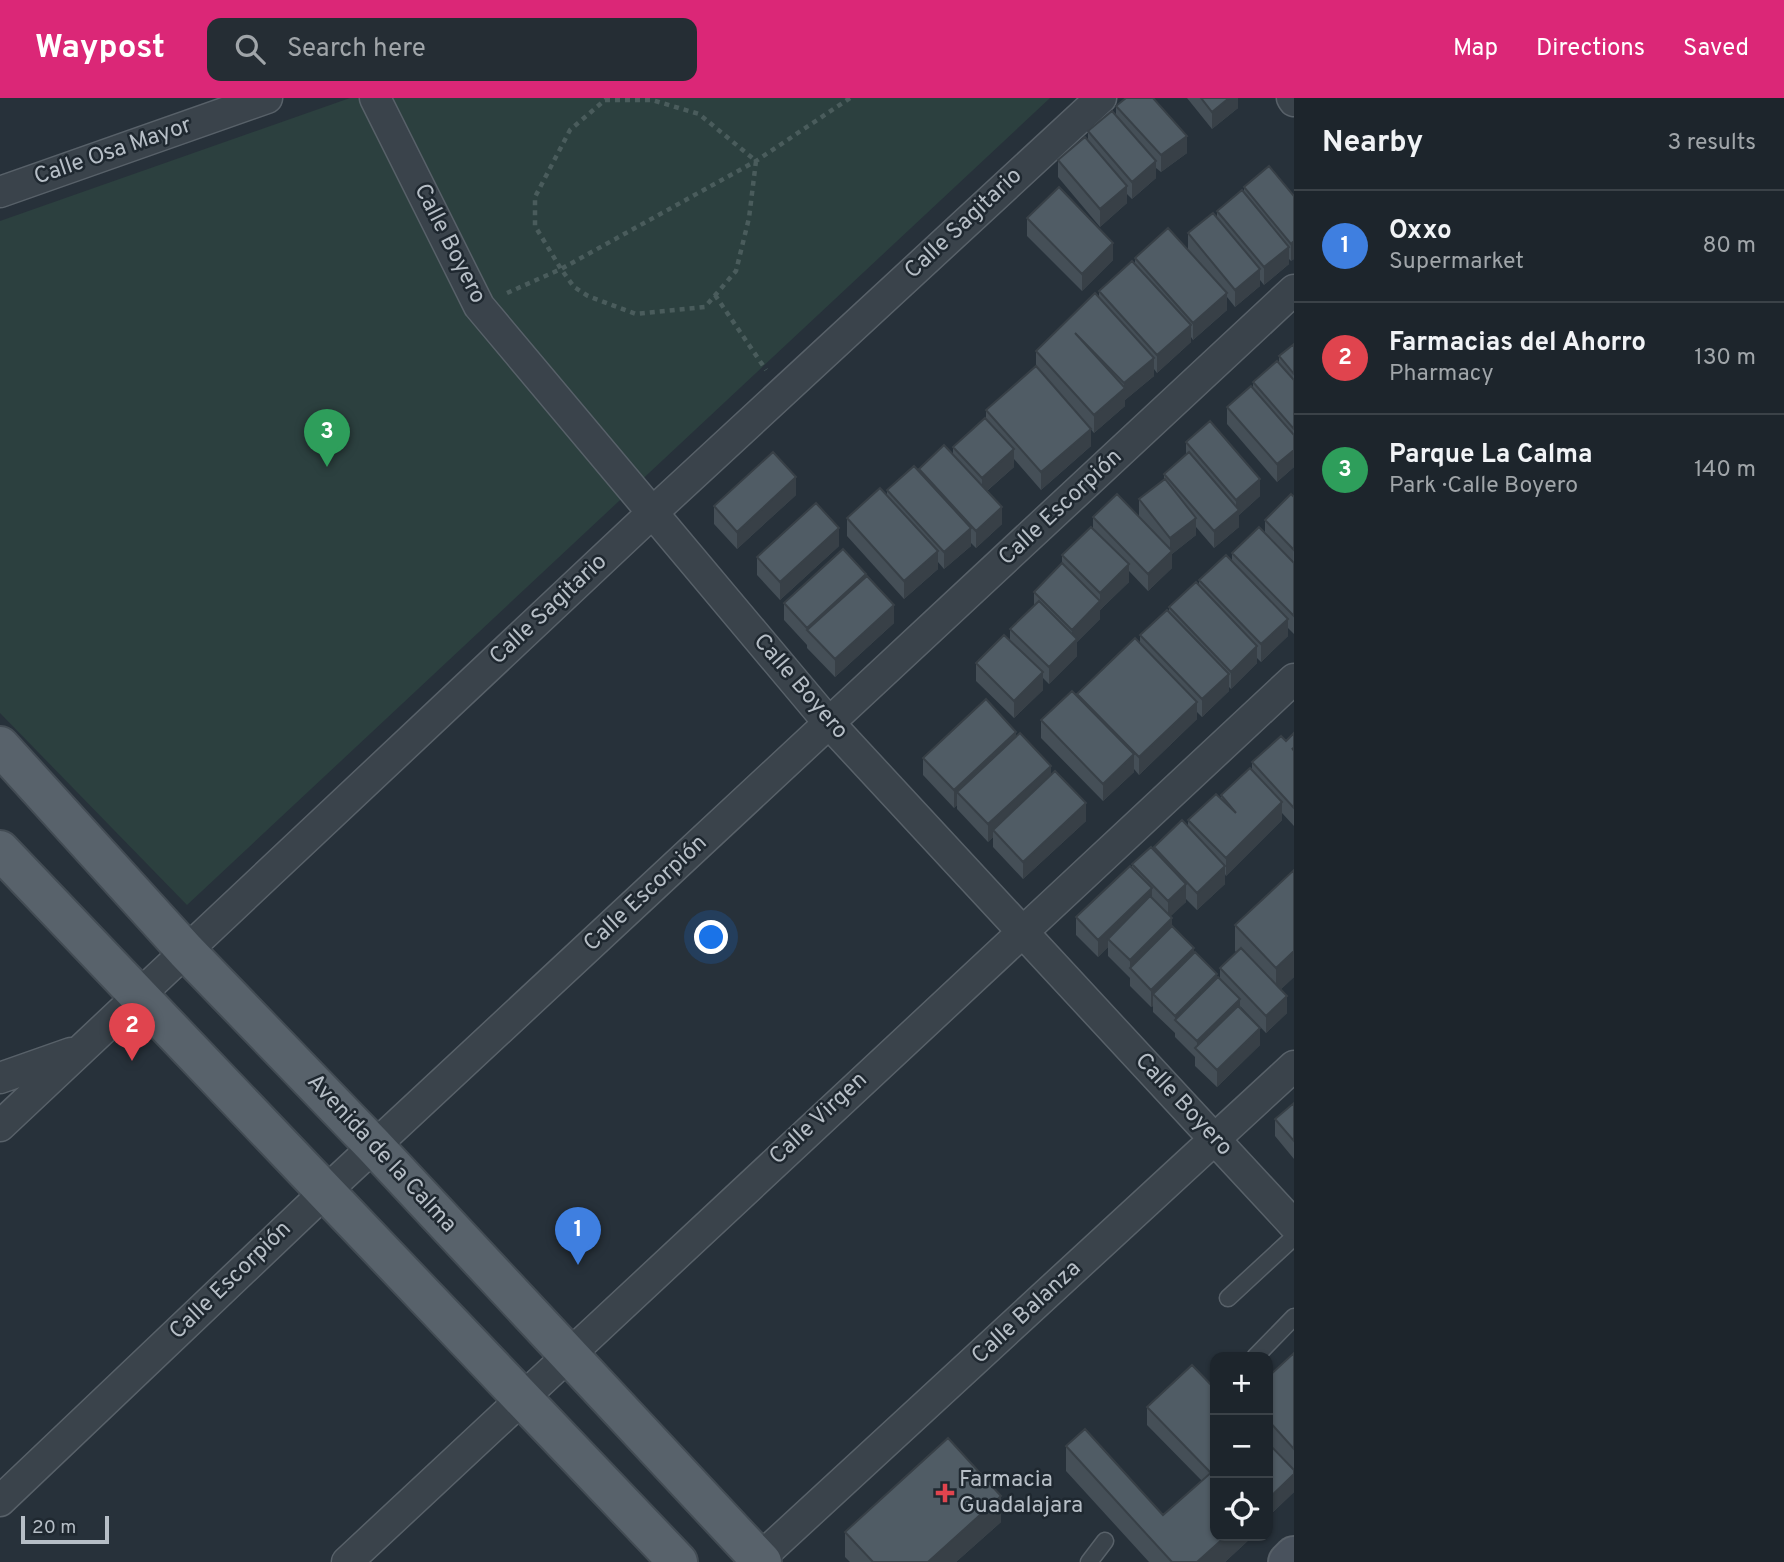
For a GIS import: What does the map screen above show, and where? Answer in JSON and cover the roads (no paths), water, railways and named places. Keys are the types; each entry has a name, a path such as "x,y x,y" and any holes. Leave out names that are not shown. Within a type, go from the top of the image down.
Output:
{"main road":[{"name":"Avenida de la Calma","path":"0,746 186,951 374,1146 617,1410 761,1561"},
{"path":"0,850 678,1562"},
{"path":"574,1452 617,1410"},
{"path":"1288,1562 1294,1556"}],"street":[{"name":"Calle Osa Mayor","path":"0,192 267,98"},
{"name":"Calle Boyero","path":"375,98 479,306 829,723 1294,1225"},
{"name":"Calle Sagitario","path":"0,1126 652,513 1101,98"},
{"name":"Calle Escorpión","path":"0,1501 374,1146 1294,290"},
{"name":"Calle Virgen","path":"347,1562 1294,678"},
{"path":"0,1078 81,1050"},
{"name":"Calle Balanza","path":"761,1561 1294,1066"}],"lane":[{"path":"1228,1298 1294,1237"},
{"path":"1260,1352 1294,1317"},
{"path":"1089,1562 1105,1541"}],"place":[{"name":"Parque La Calma","path":"327,467"},
{"name":"Farmacias del Ahorro","path":"132,1061"},
{"name":"Oxxo","path":"578,1265"},
{"name":"Farmacia Guadalajara","path":"945,1493"}]}
